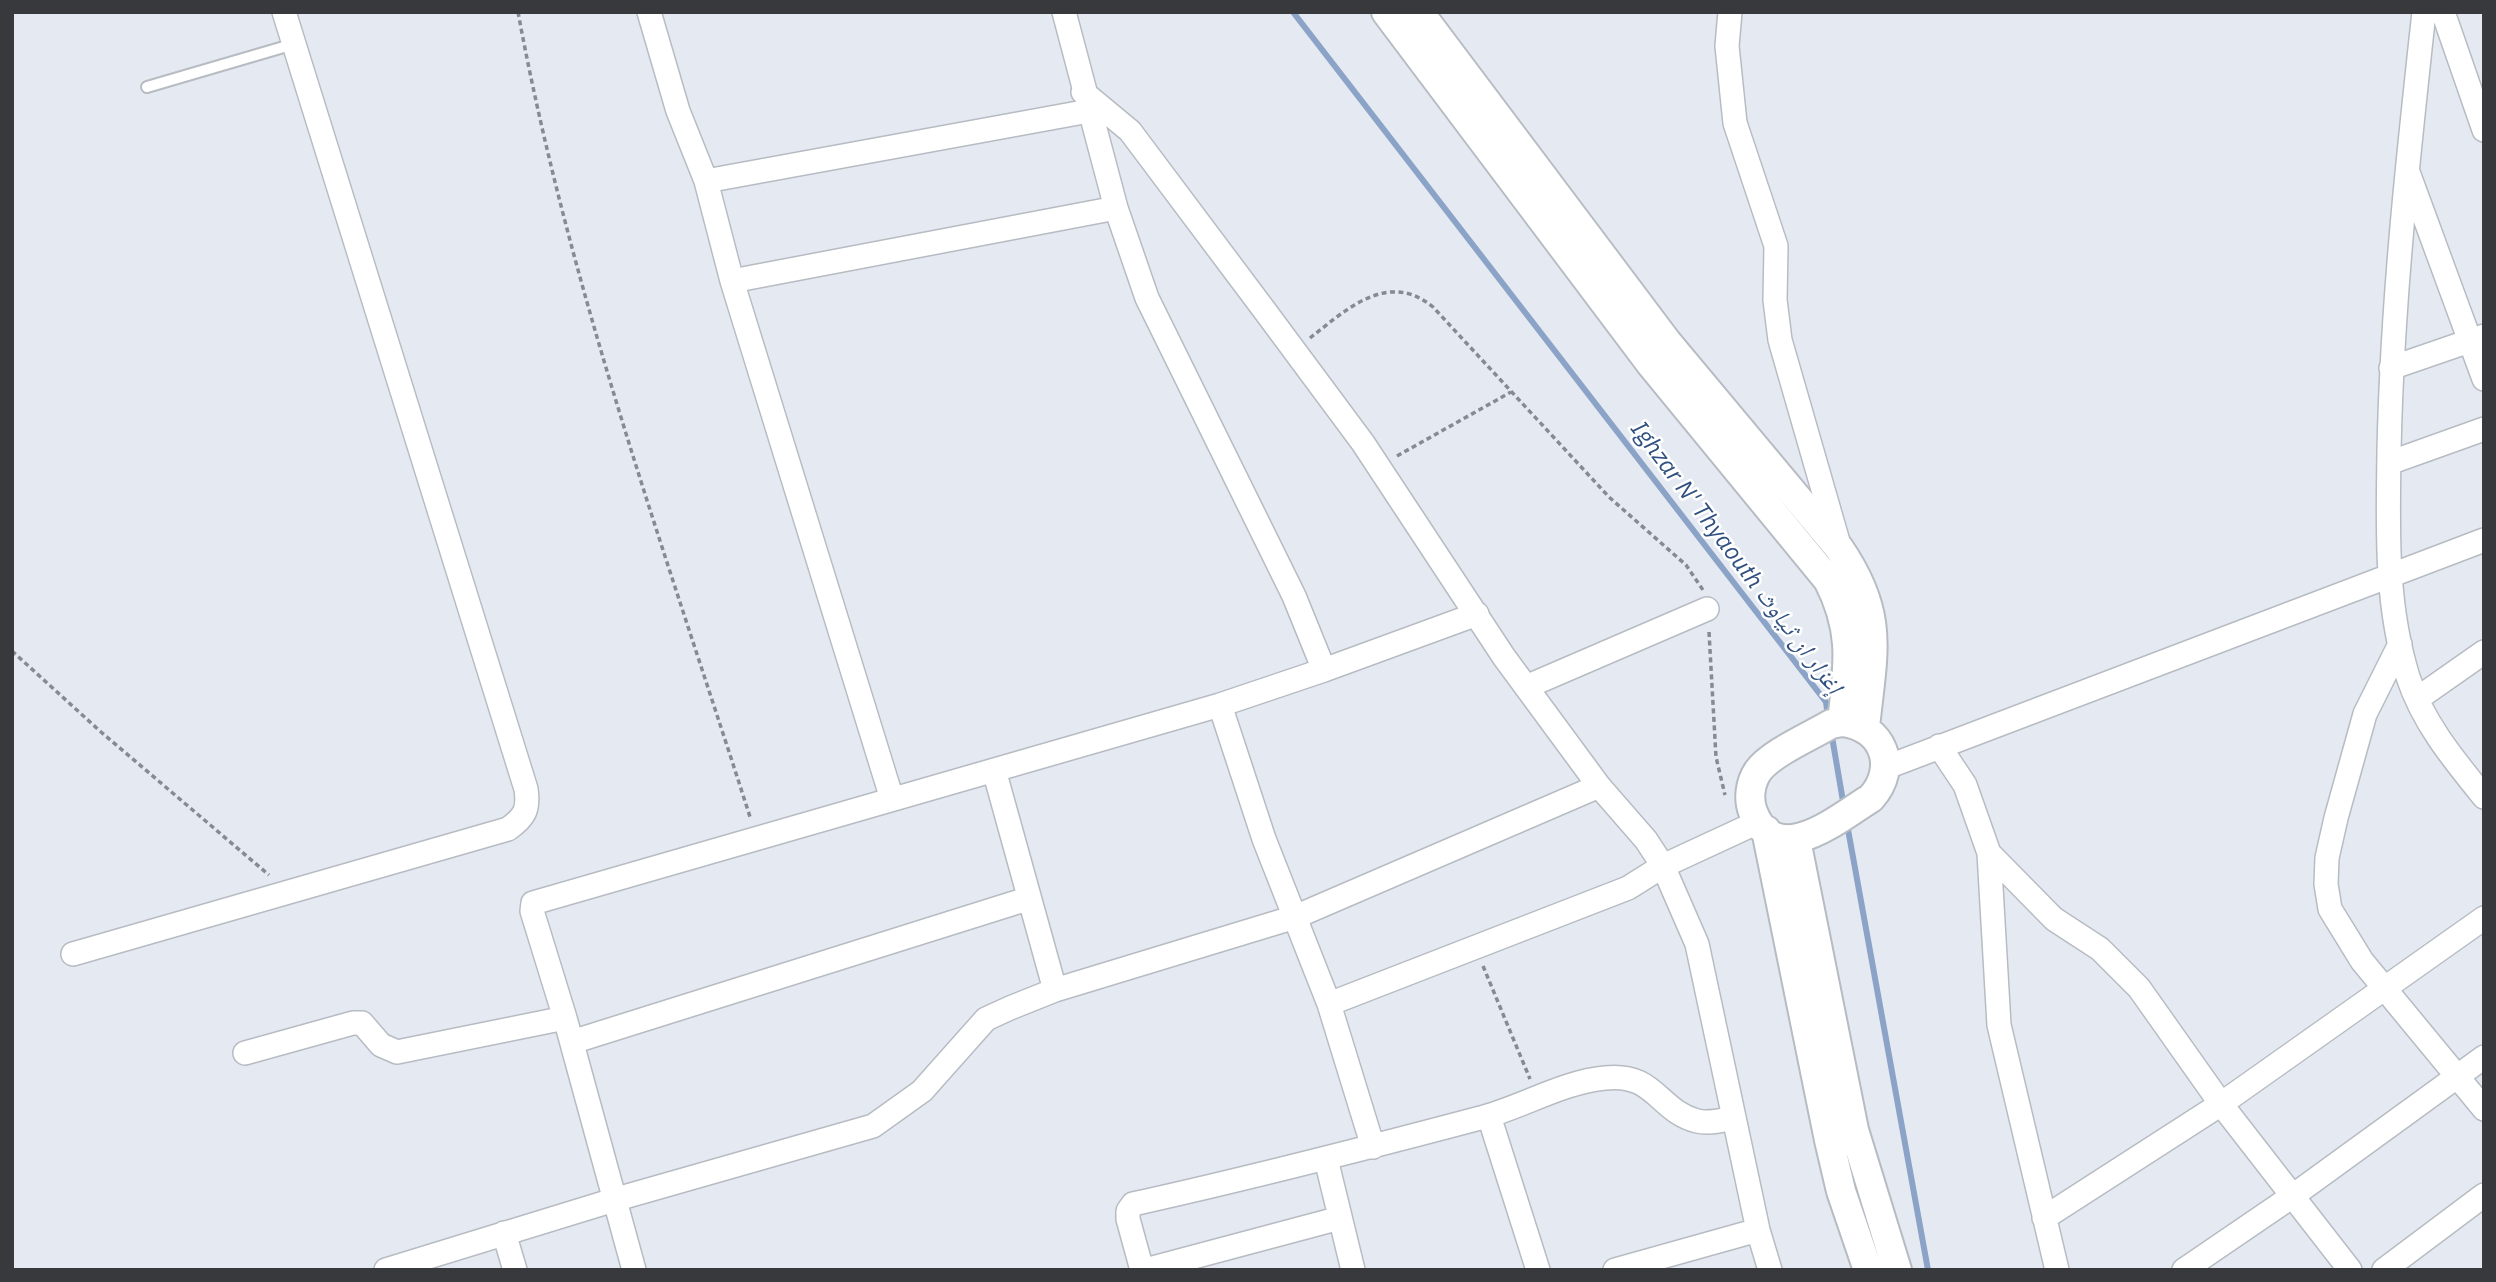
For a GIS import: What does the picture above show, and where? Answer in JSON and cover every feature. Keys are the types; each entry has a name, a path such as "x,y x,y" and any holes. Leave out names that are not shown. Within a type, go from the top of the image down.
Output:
{"street":[{"path":"73,954 508,829 523,819 528,804 522,775 285,12"},
{"path":"649,12 678,111 705,181 732,281 892,799"},
{"path":"1064,12 1116,208 1147,298 1294,596 1324,670"},
{"path":"1386,12 1650,363 1828,580 1846,625 1850,648 1853,725"},
{"path":"1419,12 1667,342 1839,548 1860,578 1871,612 1873,649 1853,725"},
{"path":"1730,12 1727,46 1735,123 1776,246 1774,300 1780,340 1839,548"},
{"path":"2424,12 2390,368 2389,576 2400,644 2417,699 2430,726 2484,797"},
{"path":"2442,12 2484,130"},
{"path":"705,181 1086,102 1130,131 1379,467 1526,687 1599,786 1646,840 1663,866 1697,944 1758,1230 1770,1270"},
{"path":"2407,170 2477,339 2484,379"},
{"path":"732,281 1116,208"},
{"path":"2390,368 2477,339"},
{"path":"2389,463 2484,429"},
{"path":"1886,767 2482,543"},
{"path":"1526,687 1707,609"},
{"path":"634,1270 617,1199 532,911 533,903 1220,705 1477,614"},
{"path":"2400,644 2365,714 2327,858 2326,884 2330,909 2336,924 2386,990 2484,1109"},
{"path":"2417,699 2484,652"},
{"path":"1220,705 1264,839 1329,1004 1373,1147"},
{"path":"1329,1004 1628,888 1663,866 1753,829 1797,840 1807,838 1871,798 1879,789 1886,767 1881,744 1853,725 1830,724 1758,771 1750,791 1750,802 1753,829 1841,1191 1868,1270"},
{"path":"1938,746 1965,785 1989,853 1999,1025 2057,1270"},
{"path":"994,771 1027,899 1055,990"},
{"path":"386,1270 617,1199 873,1126 922,1091 986,1019 1055,990 1295,917 1599,786"},
{"path":"1797,840 1854,1130 1897,1270"},
{"path":"1989,853 2054,919 2100,949 2139,988 2221,1104 2350,1270"},
{"path":"572,1042 1027,899"},
{"path":"2044,1218 2221,1104 2386,990 2484,918"},
{"path":"245,1053 353,1023 362,1023 381,1045 397,1052 565,1017"},
{"path":"2184,1270 2294,1195 2484,1057"},
{"path":"1340,1218 1143,1270 1128,1211 1133,1204 1326,1159 1489,1116 1591,1080 1626,1077 1636,1079 1679,1112 1697,1121 1734,1118"},
{"path":"1489,1116 1538,1270"},
{"path":"1326,1159 1353,1270"},
{"path":"2384,1270 2484,1195"},
{"path":"1615,1270 1758,1230"},
{"path":"504,1233 515,1270"}],"lane":[{"path":"147,87 294,44"}],"path":[{"path":"518,12 529,71 570,236 613,390 757,838"},
{"path":"1294,351 1365,299 1383,292 1418,294 1609,498 1695,573 1707,609 1716,757 1753,829"},
{"path":"1379,467 1511,392"},
{"path":"12,651 101,732 288,892"},
{"path":"1475,948 1537,1098"}],"waterway":[{"name":"Ighzar N' Thyaouth إغزار ان ثياوث","path":"1293,12 1826,702 1828,717"},
{"name":"Ighzar N' Thyaouth إغزار ان ثياوث","path":"1831,731 1844,807"},
{"name":"Ighzar N' Thyaouth إغزار ان ثياوث","path":"1847,824 1928,1270"}]}
